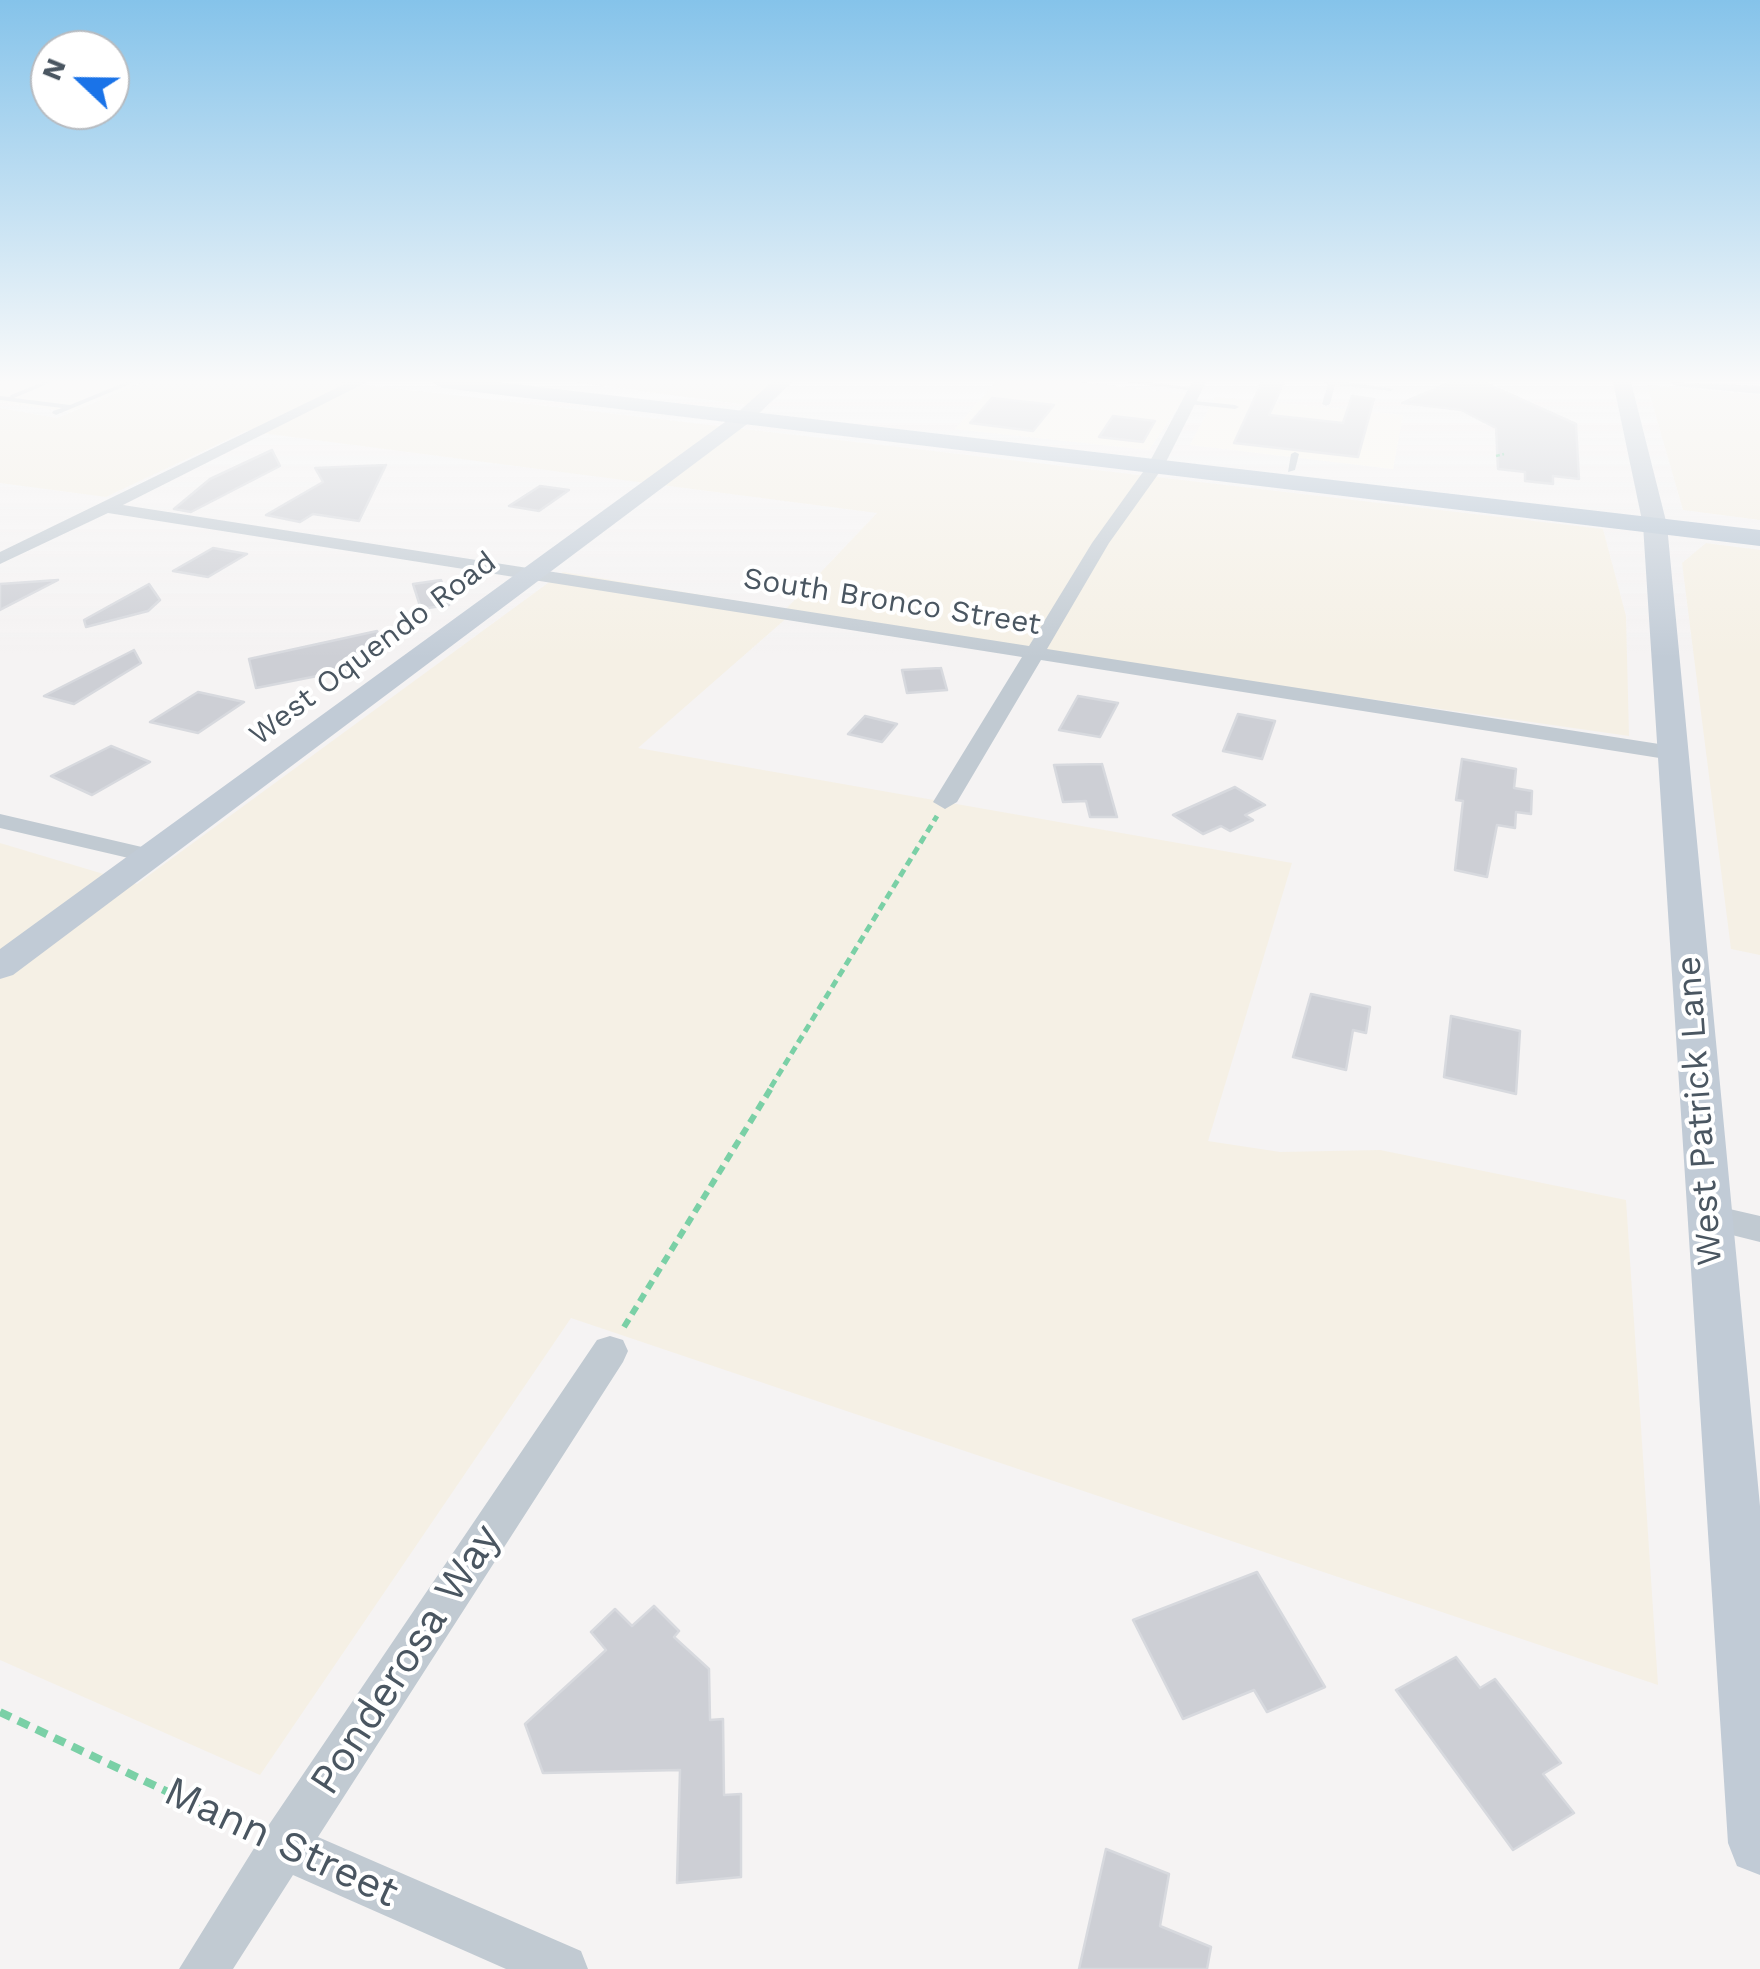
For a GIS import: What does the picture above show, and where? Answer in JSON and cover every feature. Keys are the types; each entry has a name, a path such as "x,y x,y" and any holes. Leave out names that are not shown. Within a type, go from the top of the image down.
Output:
{"main road":[{"path":"1269,474 1654,519 1760,525"},
{"path":"1368,474 1760,538"}],"street":[{"path":"0,559 172,474"},
{"name":"West Oquendo Road","path":"0,967 665,474"},
{"path":"946,802 1100,543 1150,474"},
{"name":"West Patrick Lane","path":"1643,474 1654,519 1760,1842"},
{"name":"South Bronco Street","path":"104,507 1672,753"},
{"path":"0,821 150,856"},
{"path":"1708,1217 1760,1229"},
{"name":"Ponderosa Way","path":"204,1969 610,1351"},
{"name":"Mann Street","path":"283,1846 563,1969"}],"path":[{"path":"610,1351 946,802"},
{"name":"Mann Street","path":"0,1712 283,1846"}],"sand":[{"path":"0,474 155,474 106,497 0,483"},
{"path":"576,474 1130,474 1603,529 1626,616 1629,736 789,616 638,748 1292,863 1208,1141 1280,1152 1380,1150 1626,1200 1658,1685 571,1318 260,1775 0,1660 0,843 137,884 563,572 786,609 877,513"},
{"path":"1673,474 1760,474 1760,520 1683,510"},
{"path":"1706,543 1760,550 1760,955 1731,949 1682,563"}],"building":[{"path":"221,474 265,474 191,512 174,509"},
{"path":"318,474 382,474 359,521 313,514 300,522 266,515 323,482"},
{"path":"1525,474 1579,474 1579,479 1553,476 1553,484 1525,481"},
{"path":"540,486 569,490 539,511 509,506"},
{"path":"213,548 247,554 208,577 173,571"},
{"path":"58,580 0,610 0,584"},
{"path":"441,580 449,605 421,609 413,584"},
{"path":"149,584 160,600 148,611 86,627 84,620"},
{"path":"377,631 383,646 353,669 256,688 249,659"},
{"path":"134,650 141,663 74,704 44,696"},
{"path":"941,668 947,690 907,693 902,670"},
{"path":"198,692 244,702 198,733 150,722"},
{"path":"1078,696 1118,703 1100,737 1059,730"},
{"path":"1238,714 1275,721 1262,759 1223,751"},
{"path":"865,716 897,724 882,742 848,734"},
{"path":"111,746 150,762 92,795 51,776"},
{"path":"1462,759 1516,769 1514,788 1532,791 1531,814 1516,812 1515,828 1497,825 1487,877 1455,870 1463,801 1456,800"},
{"path":"1102,764 1117,817 1090,817 1086,801 1063,802 1054,765"},
{"path":"1235,787 1265,805 1245,815 1253,820 1230,831 1221,826 1203,834 1173,815"},
{"path":"1311,994 1370,1007 1366,1033 1353,1030 1346,1070 1293,1057"},
{"path":"1451,1016 1520,1031 1516,1094 1444,1077"},
{"path":"1257,1572 1325,1687 1267,1712 1254,1690 1183,1719 1133,1620"},
{"path":"654,1606 679,1631 674,1637 709,1669 710,1720 723,1719 724,1795 741,1794 741,1877 677,1883 680,1770 543,1773 525,1724 606,1650 591,1632 615,1609 632,1626"},
{"path":"1456,1657 1480,1688 1495,1679 1561,1763 1543,1774 1574,1813 1513,1850 1396,1690"},
{"path":"1106,1849 1169,1874 1160,1926 1211,1947 1207,1969 1079,1969"}]}
